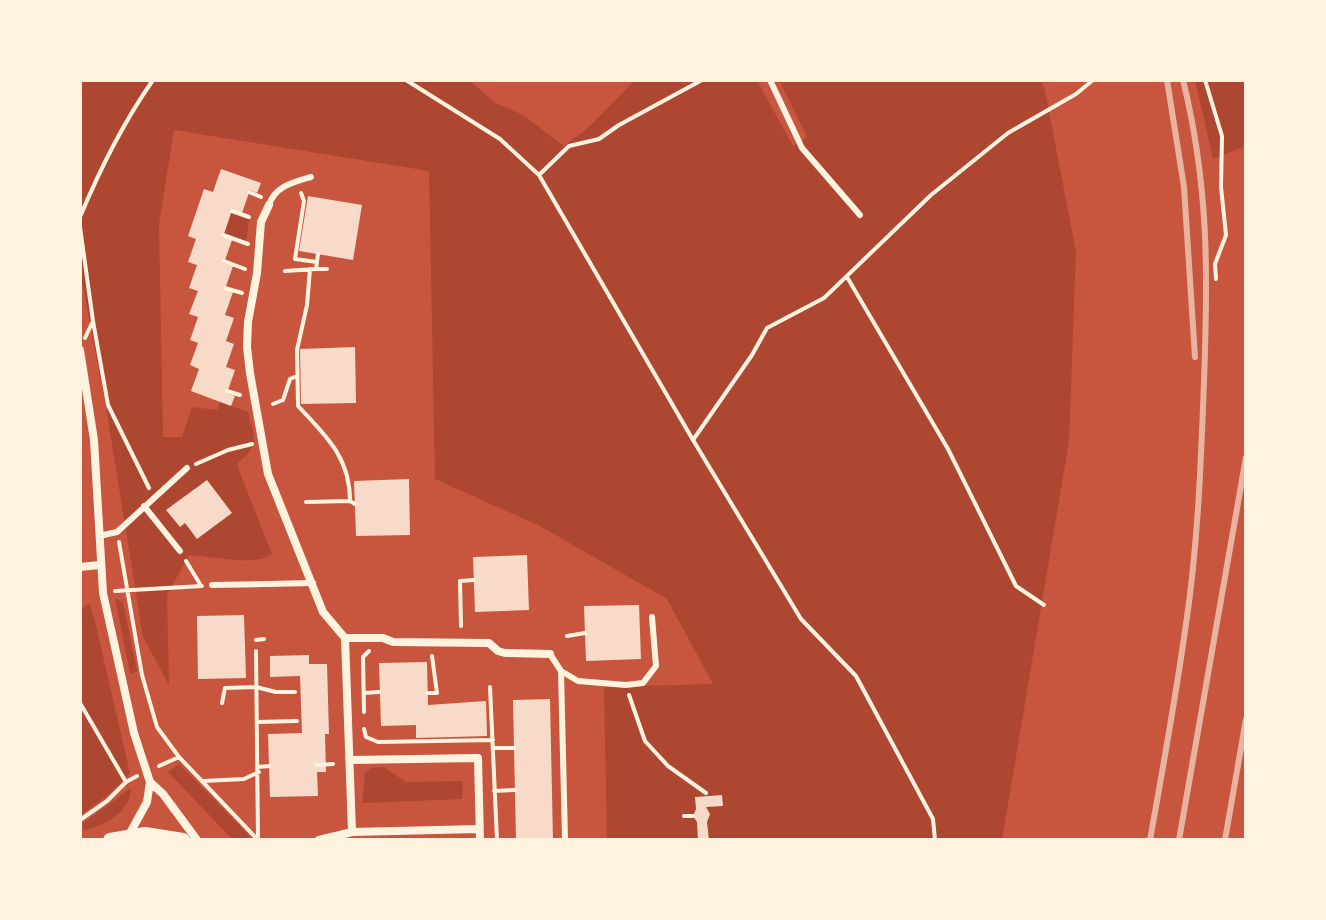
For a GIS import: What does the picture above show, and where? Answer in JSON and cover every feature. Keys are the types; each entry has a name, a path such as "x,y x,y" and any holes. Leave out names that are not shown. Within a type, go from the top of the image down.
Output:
{"street":[{"path":"269,205 261,222 247,347 268,474 323,612 345,638 352,832"},
{"path":"80,350 94,440 99,565 134,733 150,782 163,794 197,840"},
{"path":"80,567 99,565"},
{"path":"345,638 489,643 505,653 550,654"},
{"path":"350,760 478,758 480,840"},
{"path":"129,835 147,802 150,782"},
{"path":"319,840 352,832 479,829"},
{"path":"110,840 145,834 183,840"}],"lane":[{"path":"770,80 802,148 860,215"},
{"path":"269,205 271,198 291,183 311,177"},
{"path":"99,536 117,532 187,468"},
{"path":"144,506 180,551"},
{"path":"212,585 313,583"},
{"path":"550,654 561,671 578,681 626,685 643,683 656,666 652,617"},
{"path":"561,671 565,840"}],"path":[{"path":"80,217 98,175 153,80"},
{"path":"406,80 500,139 539,175 801,619 856,676 933,819 935,840"},
{"path":"539,175 569,146 599,139 702,80"},
{"path":"693,440 767,328 824,298 931,195 1008,133 1076,94 1093,80"},
{"path":"1205,80 1222,136 1221,187 1226,235 1215,264 1216,279"},
{"path":"291,183 304,201 295,259 317,262"},
{"path":"80,227 108,405 154,496"},
{"path":"223,235 259,248"},
{"path":"306,502 352,502 350,478 344,464 322,432 298,406 297,350 318,254"},
{"path":"224,261 257,273"},
{"path":"285,271 327,269"},
{"path":"847,277 948,449 1016,586 1044,605"},
{"path":"80,350 93,321"},
{"path":"273,404 283,400 290,379 298,374"},
{"path":"187,468 228,450 263,441"},
{"path":"117,532 152,716 179,757 258,840"},
{"path":"180,551 202,586"},
{"path":"461,626 460,581 474,580"},
{"path":"115,591 212,585"},
{"path":"567,636 585,633"},
{"path":"371,638 371,649 363,657 364,731 371,740 493,740"},
{"path":"256,640 264,639"},
{"path":"428,693 437,693 431,642"},
{"path":"256,651 258,840"},
{"path":"222,703 225,680"},
{"path":"626,685 645,741 668,766 706,793"},
{"path":"225,688 256,687 276,692 295,692"},
{"path":"490,687 497,840"},
{"path":"364,693 379,692"},
{"path":"80,703 126,782"},
{"path":"257,722 297,721"},
{"path":"494,748 514,748"},
{"path":"80,820 107,801 126,782 179,757"},
{"path":"317,765 333,764"},
{"path":"203,781 244,779 258,769 269,766"},
{"path":"496,791 515,790"},
{"path":"684,816 693,816"}],"shaded area":[{"path":"80,80 469,80 496,103 523,115 564,146 589,127 635,80 757,80 793,146 807,137 779,80 1041,80 1076,252 1069,441 1002,840 607,840 604,687 713,684 667,599 540,526 435,479 429,171 174,130 159,225 163,437 182,437 192,407 217,410 220,402 248,412 253,441 250,451 237,465 272,554 255,560 189,555 167,595 169,685 143,637 107,413 80,271"},
{"path":"1195,80 1246,80 1246,146 1213,159"},
{"path":"231,213 249,219 246,242 224,234"},
{"path":"115,598 123,602 137,671 130,674"},
{"path":"89,603 130,773 113,791 80,816 80,605 83,608"},
{"path":"179,764 247,833 250,840 233,840 168,772"},
{"path":"384,767 406,782 463,781 462,799 362,803 365,773 371,768"},
{"path":"131,788 121,811 108,821 84,831 82,824"}],"building":[{"path":"221,169 261,183 257,193 250,190 242,213 232,210 223,237 232,240 224,263 233,266 225,289 233,292 225,315 234,318 226,341 234,344 226,367 235,370 227,393 235,396 231,406 191,391 199,369 190,365 198,343 190,340 198,317 189,314 198,291 189,288 197,265 188,262 196,239 188,236 204,189 213,192"},
{"path":"308,196 362,205 353,260 299,251"},
{"path":"355,347 356,403 301,404 300,349"},
{"path":"409,479 410,535 356,536 354,481"},
{"path":"207,480 232,513 197,539 185,523 180,527 166,510"},
{"path":"527,555 529,610 475,612 473,557"},
{"path":"639,605 641,659 586,661 584,606"},
{"path":"244,615 246,678 198,679 197,616"},
{"path":"309,655 309,664 327,664 329,734 325,734 326,772 317,772 318,796 270,797 268,734 302,733 300,676 270,677 270,656"},
{"path":"427,662 428,705 486,701 487,736 416,738 416,725 381,726 379,663"},
{"path":"550,699 553,840 516,840 513,700"},
{"path":"722,795 723,806 706,807 710,814 707,822 709,840 698,840 697,822 693,816 695,797"}],"railway":[{"path":"1167,80 1184,187 1195,357"},
{"path":"1150,840 1190,594 1202,442 1205,230 1198,157 1183,80"},
{"path":"1179,840 1246,457"},
{"path":"1225,840 1246,719"}]}
